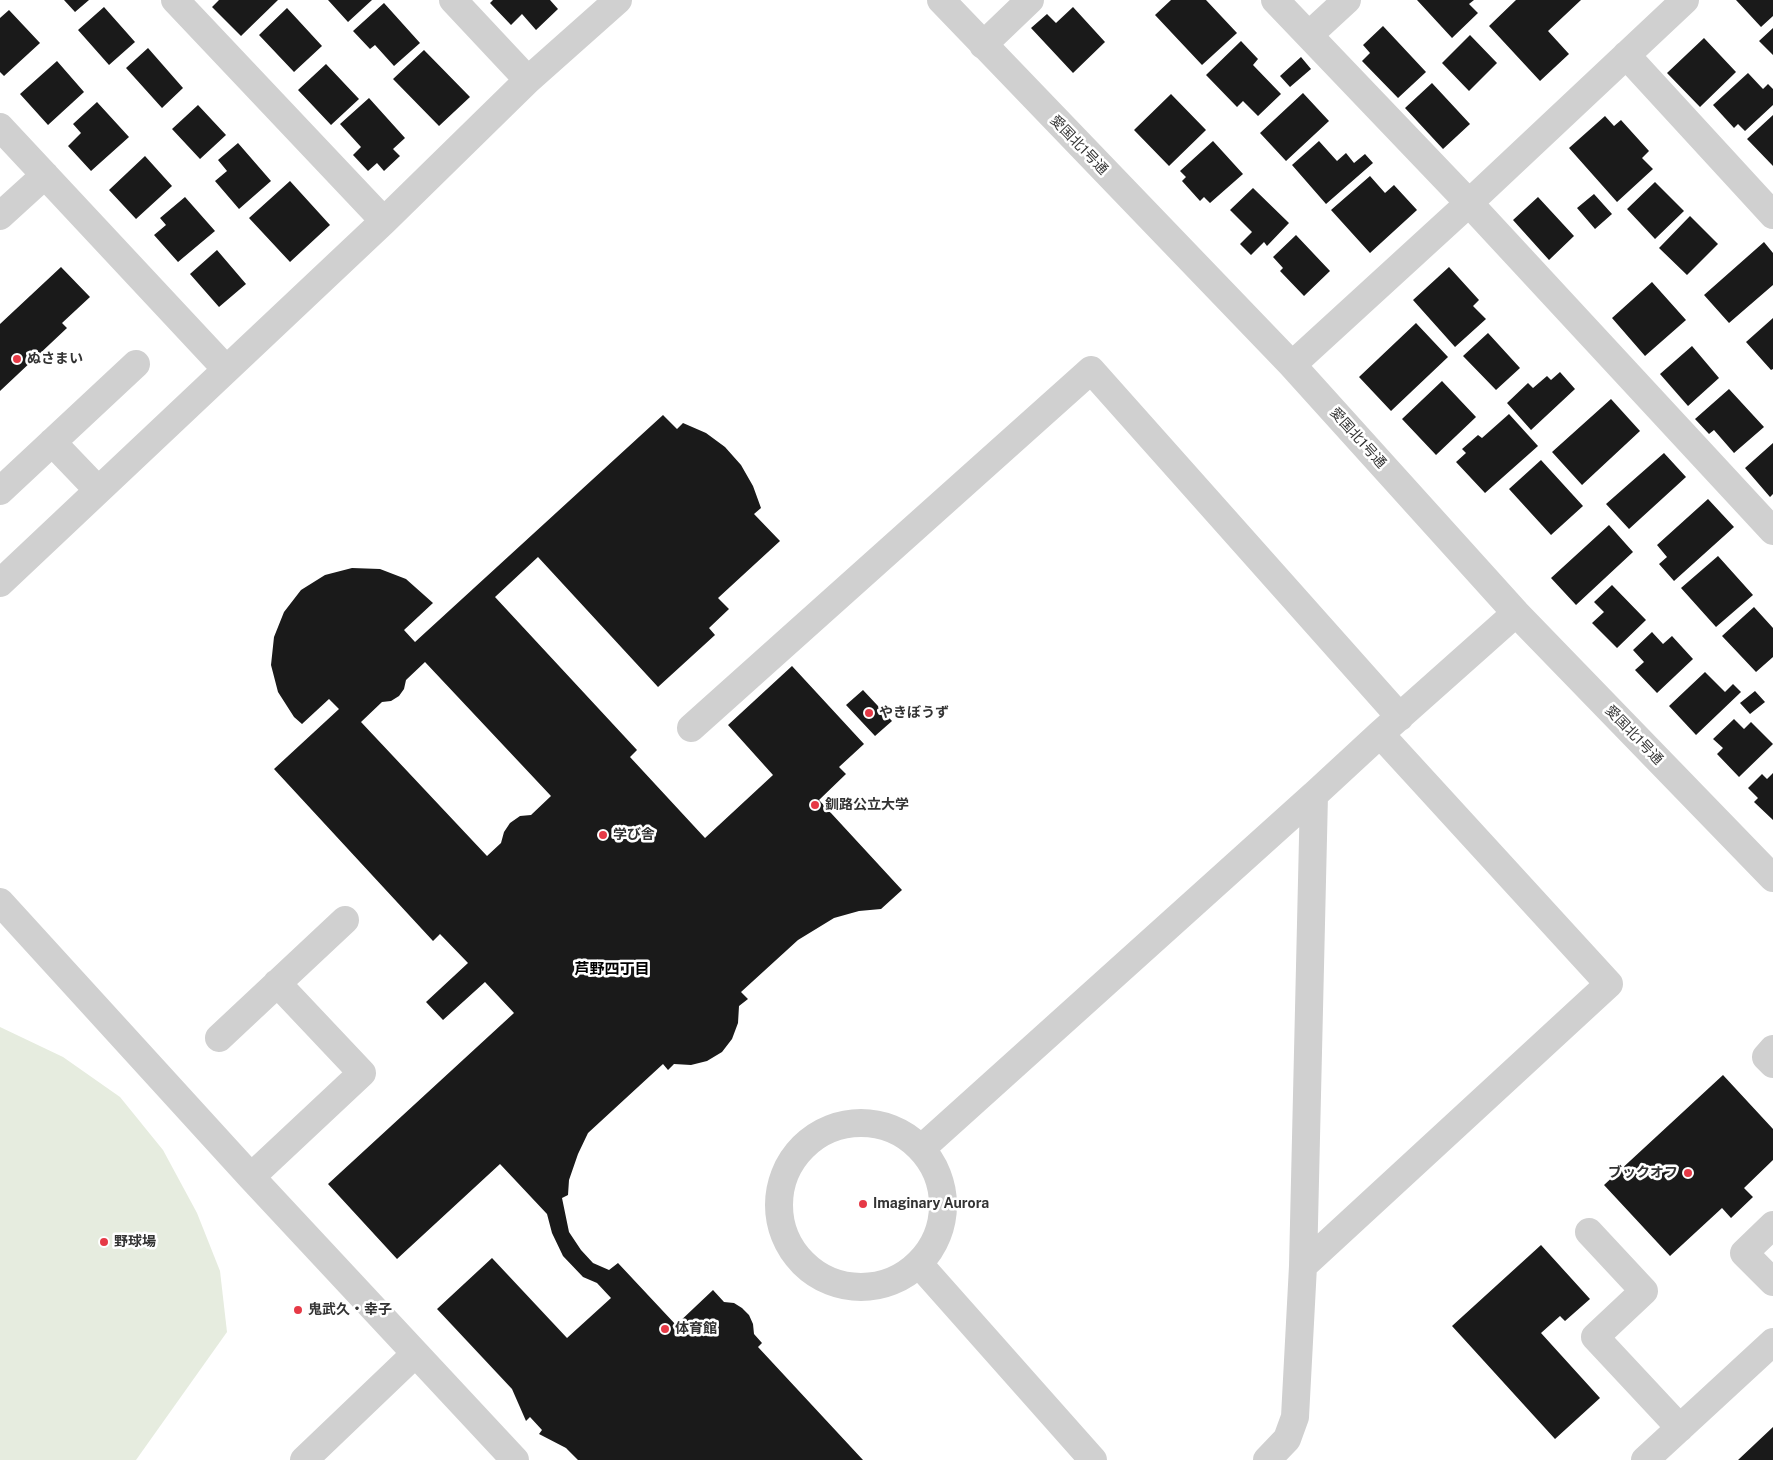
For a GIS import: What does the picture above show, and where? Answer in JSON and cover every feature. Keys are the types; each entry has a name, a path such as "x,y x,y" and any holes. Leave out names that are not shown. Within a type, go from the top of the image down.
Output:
{"street":[{"path":"175,0 384,221"},
{"path":"453,0 528,80"},
{"path":"0,583 384,221 528,80 618,0"},
{"name":"愛国北1号通","path":"941,0 1292,365 1516,613 1773,878"},
{"path":"983,45 1030,0"},
{"path":"1275,0 1469,203 1773,531"},
{"path":"1309,35 1347,0"},
{"path":"1292,365 1469,203 1685,0"},
{"path":"1626,55 1773,215"},
{"path":"0,127 226,369"},
{"path":"0,216 45,175"},
{"path":"0,491 136,364"},
{"path":"692,728 1090,370 1609,984 1303,1266"},
{"path":"52,442 98,490"},
{"path":"922,1148 1516,613"},
{"path":"1267,1460 1287,1439 1295,1417 1303,1266 1314,795"},
{"path":"0,902 251,1178 515,1460"},
{"path":"218,1038 344,920"},
{"path":"251,1178 362,1073 277,983"},
{"path":"1773,1050 1766,1057 1773,1064"},
{"path":"865,1122 894,1129 922,1148 941,1180 944,1208 935,1242 919,1264 888,1283 853,1287 821,1276 795,1254 781,1225 779,1196 787,1170 805,1144 828,1129 865,1122"},
{"path":"1773,1224 1744,1254 1773,1282"},
{"path":"1589,1232 1644,1291 1595,1337 1680,1428"},
{"path":"919,1264 1093,1460"},
{"path":"1645,1460 1773,1342"},
{"path":"304,1460 415,1354"}],"shaded area":[{"name":"野球場","path":"0,1027 63,1057 120,1097 163,1150 197,1213 220,1271 227,1332 136,1460 0,1460"}],"building":[{"path":"64,0 89,0 75,12"},
{"path":"219,0 278,0 241,36 212,7"},
{"path":"328,0 372,0 348,22"},
{"path":"493,0 550,0 558,9 536,30 522,14 511,25 490,3"},
{"path":"1171,0 1206,0 1237,33 1202,65 1155,15"},
{"path":"1417,0 1474,0 1469,4 1478,13 1452,38"},
{"path":"1516,0 1581,0 1548,31 1569,54 1540,81 1489,26"},
{"path":"1736,0 1773,0 1773,16 1761,27"},
{"path":"384,3 420,43 394,66 375,45 370,49 353,31"},
{"path":"104,7 135,42 109,65 78,30"},
{"path":"1073,7 1105,42 1073,73 1031,28 1047,14 1056,23"},
{"path":"287,8 322,46 294,72 259,35"},
{"path":"9,10 40,43 4,76 0,72 0,18"},
{"path":"1383,26 1426,72 1398,98 1362,61 1370,53 1363,45"},
{"path":"1773,28 1773,55 1759,41"},
{"path":"1470,35 1497,63 1469,91 1442,63"},
{"path":"1704,38 1736,72 1700,107 1667,73"},
{"path":"1241,41 1258,59 1253,65 1281,94 1258,116 1243,101 1237,107 1206,75"},
{"path":"148,48 183,88 162,108 126,68"},
{"path":"424,50 470,97 439,126 393,79"},
{"path":"1301,57 1311,69 1290,87 1280,76"},
{"path":"57,61 84,92 48,125 20,94"},
{"path":"326,64 359,99 331,125 298,90"},
{"path":"1748,73 1763,89 1768,84 1773,89 1773,105 1745,131 1738,124 1734,128 1713,105"},
{"path":"1432,83 1470,124 1443,149 1405,108"},
{"path":"1303,93 1329,121 1286,161 1260,133"},
{"path":"1171,94 1206,130 1169,166 1134,130"},
{"path":"369,98 405,138 393,149 400,156 384,171 377,163 368,171 353,155 361,147 340,124"},
{"path":"97,102 129,137 91,171 68,146 81,133 73,124"},
{"path":"198,105 226,135 200,159 172,129"},
{"path":"1773,115 1773,166 1747,139"},
{"path":"1605,116 1614,126 1621,120 1649,151 1642,158 1653,169 1617,202 1569,148"},
{"path":"1213,141 1243,174 1210,203 1204,197 1200,201 1182,181 1186,177 1180,171"},
{"path":"1319,141 1337,161 1346,153 1354,163 1365,154 1373,163 1326,204 1292,165"},
{"path":"238,143 271,181 239,209 215,181 227,171 218,160"},
{"path":"145,156 172,186 136,219 109,190"},
{"path":"1370,176 1385,193 1394,185 1417,210 1370,253 1331,210"},
{"path":"290,181 330,225 290,262 249,218"},
{"path":"1655,182 1684,211 1655,239 1627,209"},
{"path":"1253,188 1289,223 1267,246 1264,242 1251,255 1240,244 1252,232 1230,210"},
{"path":"1594,194 1612,214 1595,229 1577,208"},
{"path":"185,197 215,231 178,262 154,235 166,225 160,218"},
{"path":"1538,197 1574,236 1549,260 1513,220"},
{"path":"1690,216 1718,244 1687,275 1659,248"},
{"path":"1296,235 1330,271 1304,296 1280,271 1283,268 1273,257"},
{"path":"1764,242 1773,253 1773,285 1729,323 1704,295"},
{"path":"217,250 246,284 219,307 190,274"},
{"name":"ぬさまい","path":"61,267 90,297 62,323 67,328 0,391 0,324"},
{"path":"1449,267 1479,300 1473,306 1486,319 1455,347 1413,300"},
{"path":"1652,282 1686,320 1645,356 1612,318"},
{"path":"1773,318 1773,369 1771,370 1746,342"},
{"path":"1416,323 1448,357 1391,411 1359,377"},
{"path":"1488,333 1520,368 1496,390 1463,356"},
{"path":"1692,346 1719,378 1688,406 1660,374"},
{"path":"1560,372 1575,389 1531,430 1507,403 1528,383 1533,388 1547,376 1551,380"},
{"path":"1442,381 1476,417 1436,455 1402,419"},
{"path":"1729,389 1764,427 1734,453 1714,430 1709,434 1695,419"},
{"path":"1611,399 1640,431 1582,485 1552,452"},
{"path":"1509,414 1538,446 1485,493 1456,462 1466,453 1462,449 1478,435 1482,438"},
{"name":"学び舎","path":"663,415 677,429 683,423 706,433 725,447 741,465 753,486 761,508 754,514 780,541 718,598 729,609 709,628 715,635 658,687 538,557 495,597 637,750 630,757 705,838 773,775 728,725 792,666 864,744 839,767 846,774 819,800 902,890 881,909 859,911 834,918 798,940 741,992 748,999 739,1006 738,1023 732,1039 722,1052 707,1061 691,1065 674,1064 668,1070 663,1064 588,1133 569,1180 568,1195 562,1198 569,1232 581,1250 593,1263 609,1270 618,1263 676,1325 713,1290 724,1302 734,1303 742,1308 749,1315 753,1324 754,1334 762,1343 758,1347 863,1460 578,1460 566,1448 539,1434 542,1430 530,1417 526,1421 512,1389 437,1309 492,1258 567,1338 611,1298 597,1283 583,1277 563,1256 552,1233 547,1214 500,1164 397,1259 328,1184 514,1013 485,982 443,1020 426,1002 468,963 440,934 433,941 274,769 339,709 329,699 302,724 294,717 278,692 271,665 274,637 284,612 301,590 325,575 352,568 380,569 406,579 433,603 404,630 415,642","holes":["425,662 551,796 531,815 520,816 510,823 504,832 501,843 487,856 361,722 382,702 391,701 399,696 404,689 406,680"]},
{"path":"1773,443 1773,494 1770,497 1745,468"},
{"path":"1664,453 1686,477 1629,529 1606,504"},
{"path":"1541,460 1583,506 1551,535 1509,489"},
{"path":"1708,499 1734,527 1674,581 1659,564 1667,557 1657,545"},
{"path":"1609,525 1633,552 1576,605 1551,578"},
{"path":"1718,556 1753,595 1716,627 1681,588"},
{"path":"1612,585 1646,620 1617,648 1592,623 1604,612 1594,602"},
{"path":"1754,607 1773,628 1773,657 1756,672 1722,636"},
{"path":"1652,632 1663,644 1672,636 1693,659 1657,693 1635,670 1644,662 1633,650"},
{"path":"1705,672 1725,692 1733,684 1741,692 1696,735 1669,706"},
{"name":"やきぼうず","path":"863,690 892,721 875,736 846,705"},
{"path":"1755,691 1765,702 1750,714 1740,703"},
{"path":"1734,719 1744,729 1751,722 1773,744 1739,777 1717,754 1723,748 1713,739"},
{"path":"1773,773 1773,820 1754,802 1758,798 1748,788 1762,774 1767,779"},
{"name":"ブックオフ","path":"1723,1075 1773,1129 1773,1160 1744,1188 1753,1197 1731,1218 1722,1208 1670,1256 1604,1185"},
{"path":"1541,1245 1590,1299 1565,1321 1560,1316 1541,1333 1600,1398 1555,1439 1452,1326"},
{"path":"1773,1427 1773,1460 1738,1460"}],"place":[{"name":"ぬさまい","path":"17,359"},
{"name":"やきぼうず","path":"869,713"},
{"name":"釧路公立大学","path":"815,805"},
{"name":"学び舎","path":"603,835"},
{"name":"ブックオフ","path":"1688,1173"},
{"name":"Imaginary Aurora","path":"863,1204"},
{"name":"野球場","path":"104,1242"},
{"name":"鬼武久・幸子","path":"298,1310"},
{"name":"体育館","path":"665,1329"}],"district":[{"name":"芦野四丁目","path":"612,969"}]}
